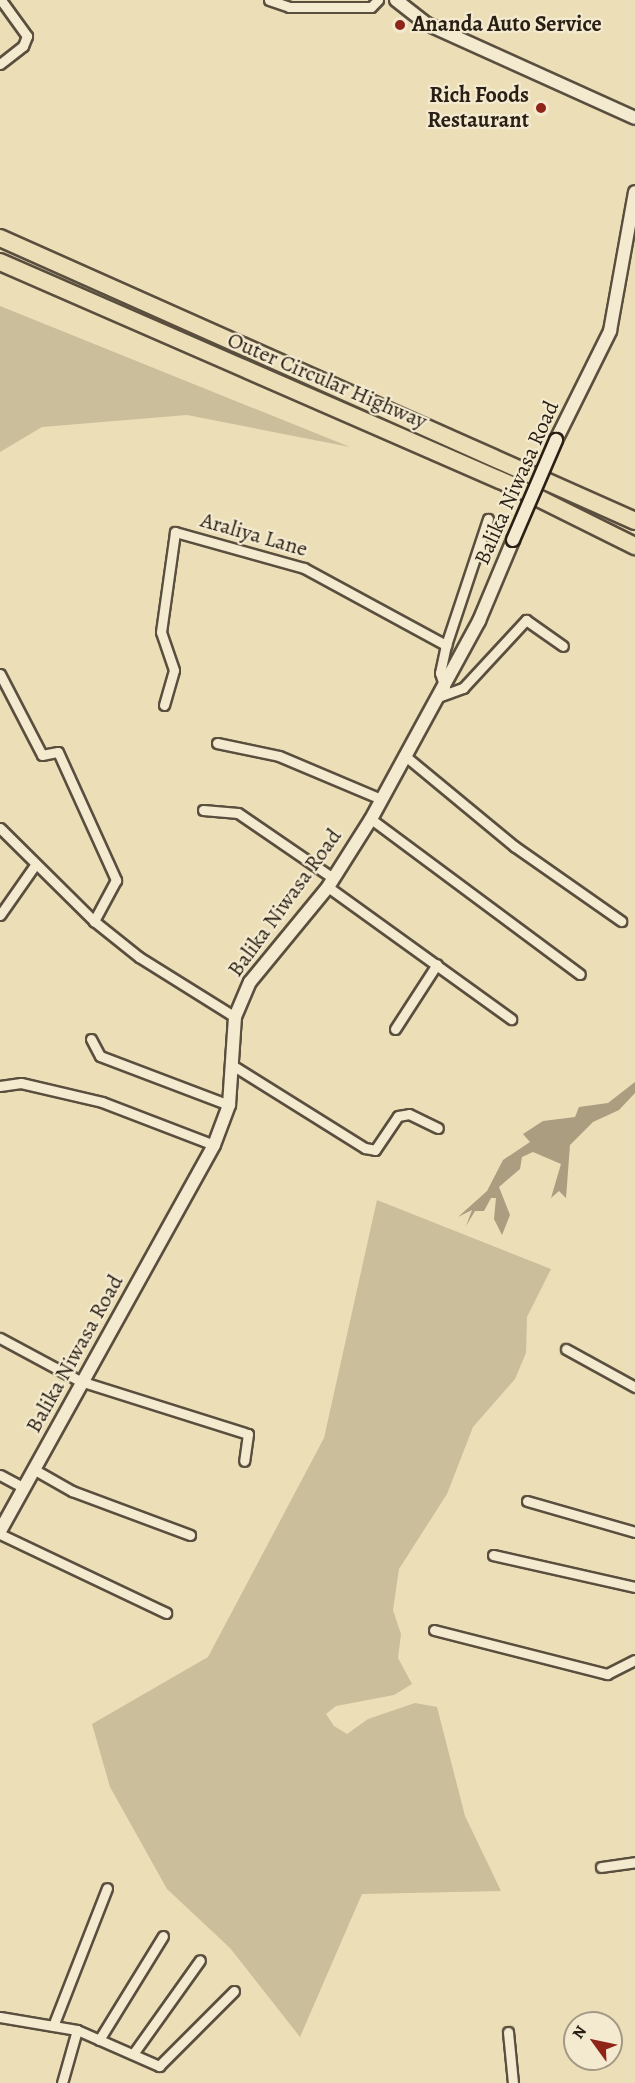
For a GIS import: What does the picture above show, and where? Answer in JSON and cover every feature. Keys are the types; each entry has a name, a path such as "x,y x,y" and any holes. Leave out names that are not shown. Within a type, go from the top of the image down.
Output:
{"highway":[{"name":"Outer Circular Highway","path":"0,238 635,521"},
{"name":"Outer Circular Highway","path":"0,262 518,488 635,546"}],"street":[{"path":"0,64 23,46 27,36 1,0"},
{"path":"269,0 289,7 371,7 378,0"},
{"path":"396,0 427,24 635,118"},
{"name":"Balika Niwasa Road","path":"0,1533 23,1487 35,1470 80,1380 214,1145 229,1105 235,1017 250,982 331,882 371,819 404,755 441,692 513,540 556,440 610,331 635,192"},
{"path":"488,519 446,645 440,673 441,692 463,688 526,620 563,646"},
{"name":"Araliya Lane","path":"164,705 174,670 161,632 175,532 304,568 446,645"},
{"path":"0,674 42,755 58,752 116,880 94,921"},
{"path":"217,743 279,756 381,799"},
{"path":"404,755 514,846 621,921"},
{"path":"203,810 238,813 511,1019"},
{"path":"371,819 580,974"},
{"path":"0,828 94,921 139,957 235,1017"},
{"path":"0,915 35,864"},
{"path":"395,1029 437,964"},
{"path":"91,1039 100,1056 229,1105"},
{"path":"232,1065 365,1148 375,1150 398,1116 409,1114 438,1128"},
{"path":"0,1084 21,1083 102,1102 214,1145"},
{"path":"0,1338 80,1380 248,1434 244,1461"},
{"path":"566,1349 635,1387"},
{"path":"35,1470 72,1491 190,1535"},
{"path":"0,1475 23,1487"},
{"path":"527,1501 635,1532"},
{"path":"0,1533 166,1613"},
{"path":"493,1555 635,1587"},
{"path":"434,1630 607,1674 635,1660"},
{"path":"601,1866 635,1862"},
{"path":"53,2026 107,1888"},
{"path":"99,2040 163,1935"},
{"path":"133,2054 200,1960"},
{"path":"0,2017 77,2030 159,2066 234,1991"},
{"path":"62,2083 77,2030"},
{"path":"508,2032 513,2083"}],"shaded area":[{"path":"0,306 350,447 187,415 42,427 0,452"},
{"path":"635,1082 635,1093 619,1110 593,1122 570,1145 566,1198 559,1191 551,1198 561,1164 533,1152 522,1157 520,1169 499,1187 510,1215 502,1235 494,1219 496,1198 491,1198 484,1211 475,1211 466,1226 472,1210 458,1217 487,1191 503,1160 530,1142 523,1134 543,1121 575,1117 579,1107 608,1103"},
{"path":"377,1200 551,1269 527,1317 526,1353 515,1379 473,1427 447,1494 399,1569 393,1610 401,1634 398,1658 412,1684 394,1695 336,1706 326,1714 334,1726 347,1734 368,1719 415,1703 437,1707 465,1816 501,1891 362,1894 300,2037 230,1948 167,1889 110,1787 92,1724 208,1657 324,1438"}],"place":[{"name":"Ananda Auto Service","path":"400,25"},
{"name":"Rich Foods Restaurant","path":"541,108"}]}
